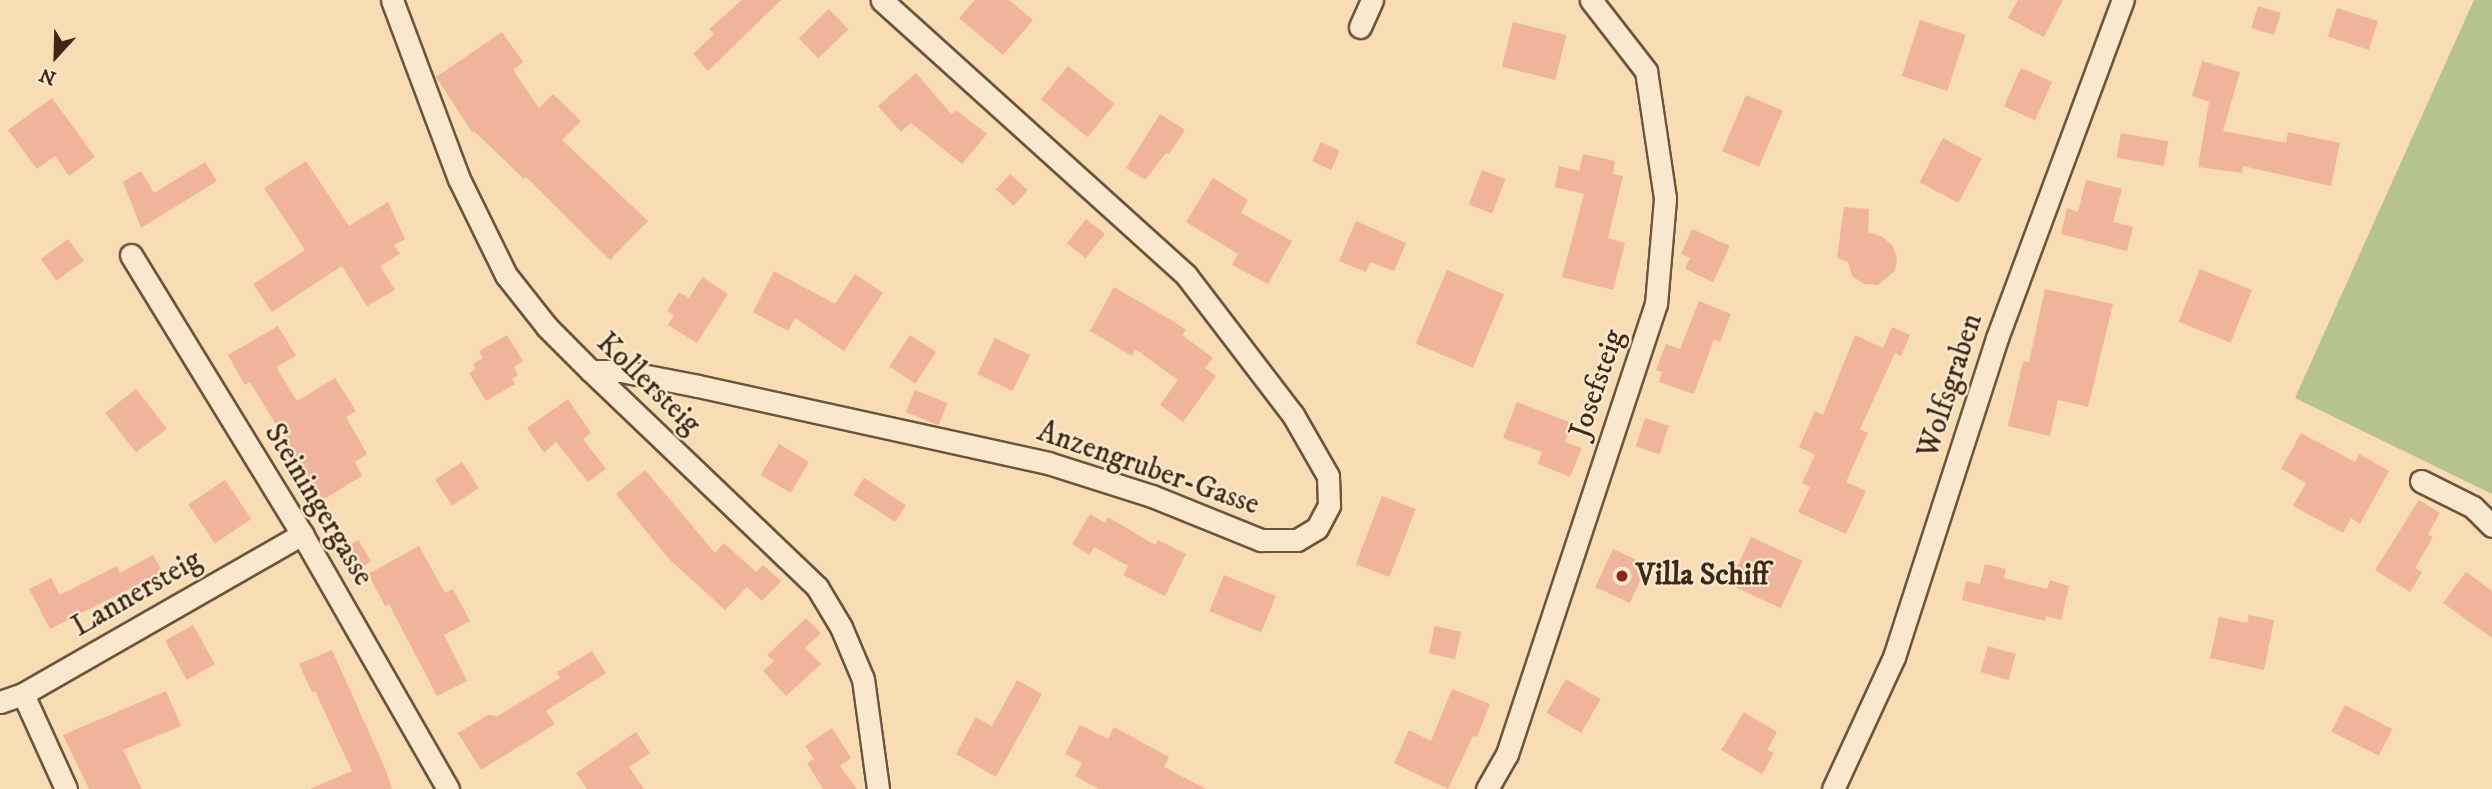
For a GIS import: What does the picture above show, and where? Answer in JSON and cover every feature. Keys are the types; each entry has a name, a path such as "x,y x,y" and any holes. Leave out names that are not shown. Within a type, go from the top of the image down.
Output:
{"street":[{"name":"Kollersteig","path":"392,0 459,179 506,275 547,327 817,587 841,627 863,679 878,789"},
{"name":"Anzengruber-Gasse","path":"591,371 621,372 698,386 1048,463 1152,496 1261,540 1297,540 1317,528 1329,505 1328,476 1293,415 1186,275 882,0"},
{"path":"1360,27 1372,0"},
{"name":"Josefsteig","path":"1487,789 1507,754 1656,304 1665,198 1646,71 1591,0"},
{"name":"Wolfsgraben","path":"1833,789 1894,657 1997,338 2123,0"},
{"name":"Steiningergasse","path":"131,256 302,534 448,789"},
{"path":"2421,481 2473,508 2492,526"},
{"name":"Lannersteig","path":"0,702 23,694 302,534"},
{"path":"23,694 66,789"}],"green space":[{"path":"2474,0 2492,0 2492,494 2295,398"}],"building":[{"path":"742,0 781,0 708,71 693,54 714,34 709,29"},
{"path":"975,0 1009,0 1033,20 1003,55 959,18"},
{"path":"2018,0 2063,0 2044,37 2008,18"},
{"path":"2258,6 2281,13 2274,35 2251,28"},
{"path":"2337,8 2378,21 2369,50 2328,37"},
{"path":"829,9 848,29 818,58 799,38"},
{"path":"1920,20 1966,35 1947,91 1902,76"},
{"path":"1513,22 1566,35 1555,80 1502,67"},
{"path":"502,32 523,62 513,70 539,108 553,94 581,121 562,140 648,221 610,260 526,177 524,179 472,132 436,77"},
{"path":"2202,61 2240,72 2223,131 2286,143 2288,132 2340,143 2331,186 2243,166 2242,173 2198,167 2209,102 2192,96"},
{"path":"1068,66 1115,104 1088,137 1041,99"},
{"path":"2021,68 2052,82 2035,120 2004,106"},
{"path":"916,73 952,115 956,110 987,134 962,164 911,123 901,132 878,106"},
{"path":"1746,95 1783,111 1759,167 1722,151"},
{"path":"52,98 95,157 69,176 55,156 37,169 8,130"},
{"path":"1160,114 1185,130 1169,154 1166,153 1145,180 1126,168"},
{"path":"2121,133 2168,141 2164,166 2117,158"},
{"path":"1943,138 1982,159 1958,203 1920,182"},
{"path":"1321,142 1340,151 1331,170 1312,161"},
{"path":"1583,154 1615,161 1613,174 1623,176 1608,238 1625,243 1613,290 1562,277 1584,194 1555,187 1559,166 1579,171"},
{"path":"306,161 349,226 388,202 405,239 394,245 400,254 380,266 395,290 367,306 342,266 272,312 253,284 305,250 264,188"},
{"path":"205,162 217,181 141,228 123,182 141,171 154,193"},
{"path":"1482,170 1505,179 1492,214 1469,205"},
{"path":"1010,174 1028,190 1014,206 996,190"},
{"path":"1213,178 1248,200 1241,213 1292,241 1268,284 1232,265 1238,254 1186,222"},
{"path":"2086,180 2122,189 2113,222 2133,227 2127,251 2061,234 2067,208 2078,212"},
{"path":"1844,207 1869,209 1868,232 1881,236 1892,245 1897,258 1895,271 1878,285 1864,284 1852,276 1848,262 1837,258"},
{"path":"1086,219 1105,234 1086,258 1067,243"},
{"path":"1356,221 1406,243 1394,271 1370,262 1366,272 1339,261"},
{"path":"1692,229 1730,246 1713,282 1685,269 1690,258 1681,254"},
{"path":"68,239 84,261 56,281 40,259"},
{"path":"2200,269 2252,290 2231,343 2179,322"},
{"path":"1447,270 1504,294 1473,368 1416,344"},
{"path":"774,271 835,304 855,274 883,293 844,351 795,318 788,331 753,312"},
{"path":"702,277 728,294 697,343 668,325 674,315 667,311 679,292 689,298"},
{"path":"1114,287 1186,330 1182,335 1213,358 1205,368 1216,376 1183,422 1160,405 1178,380 1135,349 1132,356 1090,331"},
{"path":"2045,289 2113,304 2088,407 2058,400 2050,436 2008,426 2023,361 2029,362"},
{"path":"1699,301 1731,314 1720,342 1714,339 1694,394 1659,382 1662,372 1656,370 1666,344 1680,349"},
{"path":"278,326 296,356 276,367 297,401 335,378 356,411 346,417 367,454 355,462 362,476 322,500 250,382 245,385 228,355"},
{"path":"1892,327 1910,335 1901,356 1895,353 1860,429 1868,433 1846,482 1866,491 1846,534 1798,512 1810,487 1802,483 1815,455 1799,447 1815,411 1823,415 1855,335 1883,348"},
{"path":"507,335 523,361 514,367 518,375 512,379 515,384 486,401 469,373 476,369 473,364 483,358 479,351"},
{"path":"910,335 936,352 915,384 889,367"},
{"path":"995,338 1030,355 1013,391 977,374"},
{"path":"136,389 167,428 136,452 105,413"},
{"path":"915,390 947,403 938,425 906,412"},
{"path":"568,399 591,433 583,439 606,469 588,482 556,442 544,453 527,428"},
{"path":"1517,402 1572,423 1565,442 1582,448 1570,477 1538,464 1542,452 1503,438"},
{"path":"1645,418 1669,426 1660,454 1636,447"},
{"path":"2301,433 2355,462 2359,454 2389,471 2360,524 2351,518 2343,533 2293,506 2306,483 2281,469"},
{"path":"779,444 809,462 790,493 760,475"},
{"path":"462,462 479,488 452,505 435,479"},
{"path":"645,470 715,553 724,543 756,572 763,565 781,581 762,601 747,587 725,610 668,558 616,494"},
{"path":"864,478 906,505 895,522 853,495"},
{"path":"225,480 251,519 215,544 189,505"},
{"path":"1382,496 1416,509 1389,577 1356,564"},
{"path":"2419,500 2440,513 2428,534 2433,537 2415,568 2422,572 2410,592 2375,570"},
{"path":"1090,514 1105,523 1108,517 1155,545 1158,540 1186,554 1165,596 1123,575 1128,566 1094,547 1090,555 1072,544"},
{"path":"1751,537 1803,561 1781,608 1729,584"},
{"path":"358,540 371,561 349,575 336,554"},
{"path":"419,546 445,593 453,589 470,621 444,635 467,681 437,696 389,604 385,606 368,574"},
{"name":"Villa Schiff","path":"1613,549 1647,565 1630,603 1595,587"},
{"path":"153,555 163,572 50,629 29,589 51,578 60,595 117,566 120,573"},
{"path":"1985,564 2006,569 2004,578 2047,589 2050,580 2069,586 2061,620 2046,616 2045,621 1962,600 1966,581 1980,584"},
{"path":"2466,572 2492,591 2492,638 2443,603"},
{"path":"1224,575 1276,596 1261,632 1209,611"},
{"path":"2249,615 2274,620 2264,670 2210,658 2219,617 2247,623"},
{"path":"806,618 821,633 805,648 821,664 786,696 763,671 774,661 767,655"},
{"path":"193,625 215,664 187,680 165,641"},
{"path":"1435,626 1461,632 1455,659 1429,653"},
{"path":"1988,646 2016,654 2008,680 1981,672"},
{"path":"332,650 392,789 310,789 352,771 315,691 312,692 299,664"},
{"path":"592,651 606,673 546,711 555,724 481,770 458,733 488,715 498,716 560,678 557,672"},
{"path":"1566,679 1601,699 1581,733 1546,713"},
{"path":"1017,680 1042,694 996,777 956,754 976,717 992,726"},
{"path":"1452,689 1490,704 1477,737 1473,736 1448,789 1394,763 1409,730 1431,741"},
{"path":"166,691 181,726 123,750 142,789 89,789 63,735"},
{"path":"2345,705 2392,729 2379,756 2331,732"},
{"path":"1744,712 1777,732 1767,750 1774,753 1762,774 1721,750"},
{"path":"1080,725 1108,739 1114,727 1169,757 1164,767 1206,789 1099,789 1075,776 1082,763 1065,754"},
{"path":"832,728 851,758 840,766 857,789 823,789 807,763 814,759 805,746"},
{"path":"636,732 650,753 629,767 644,789 587,789 576,773"}],"place":[{"name":"Villa Schiff","path":"1622,576"}]}
